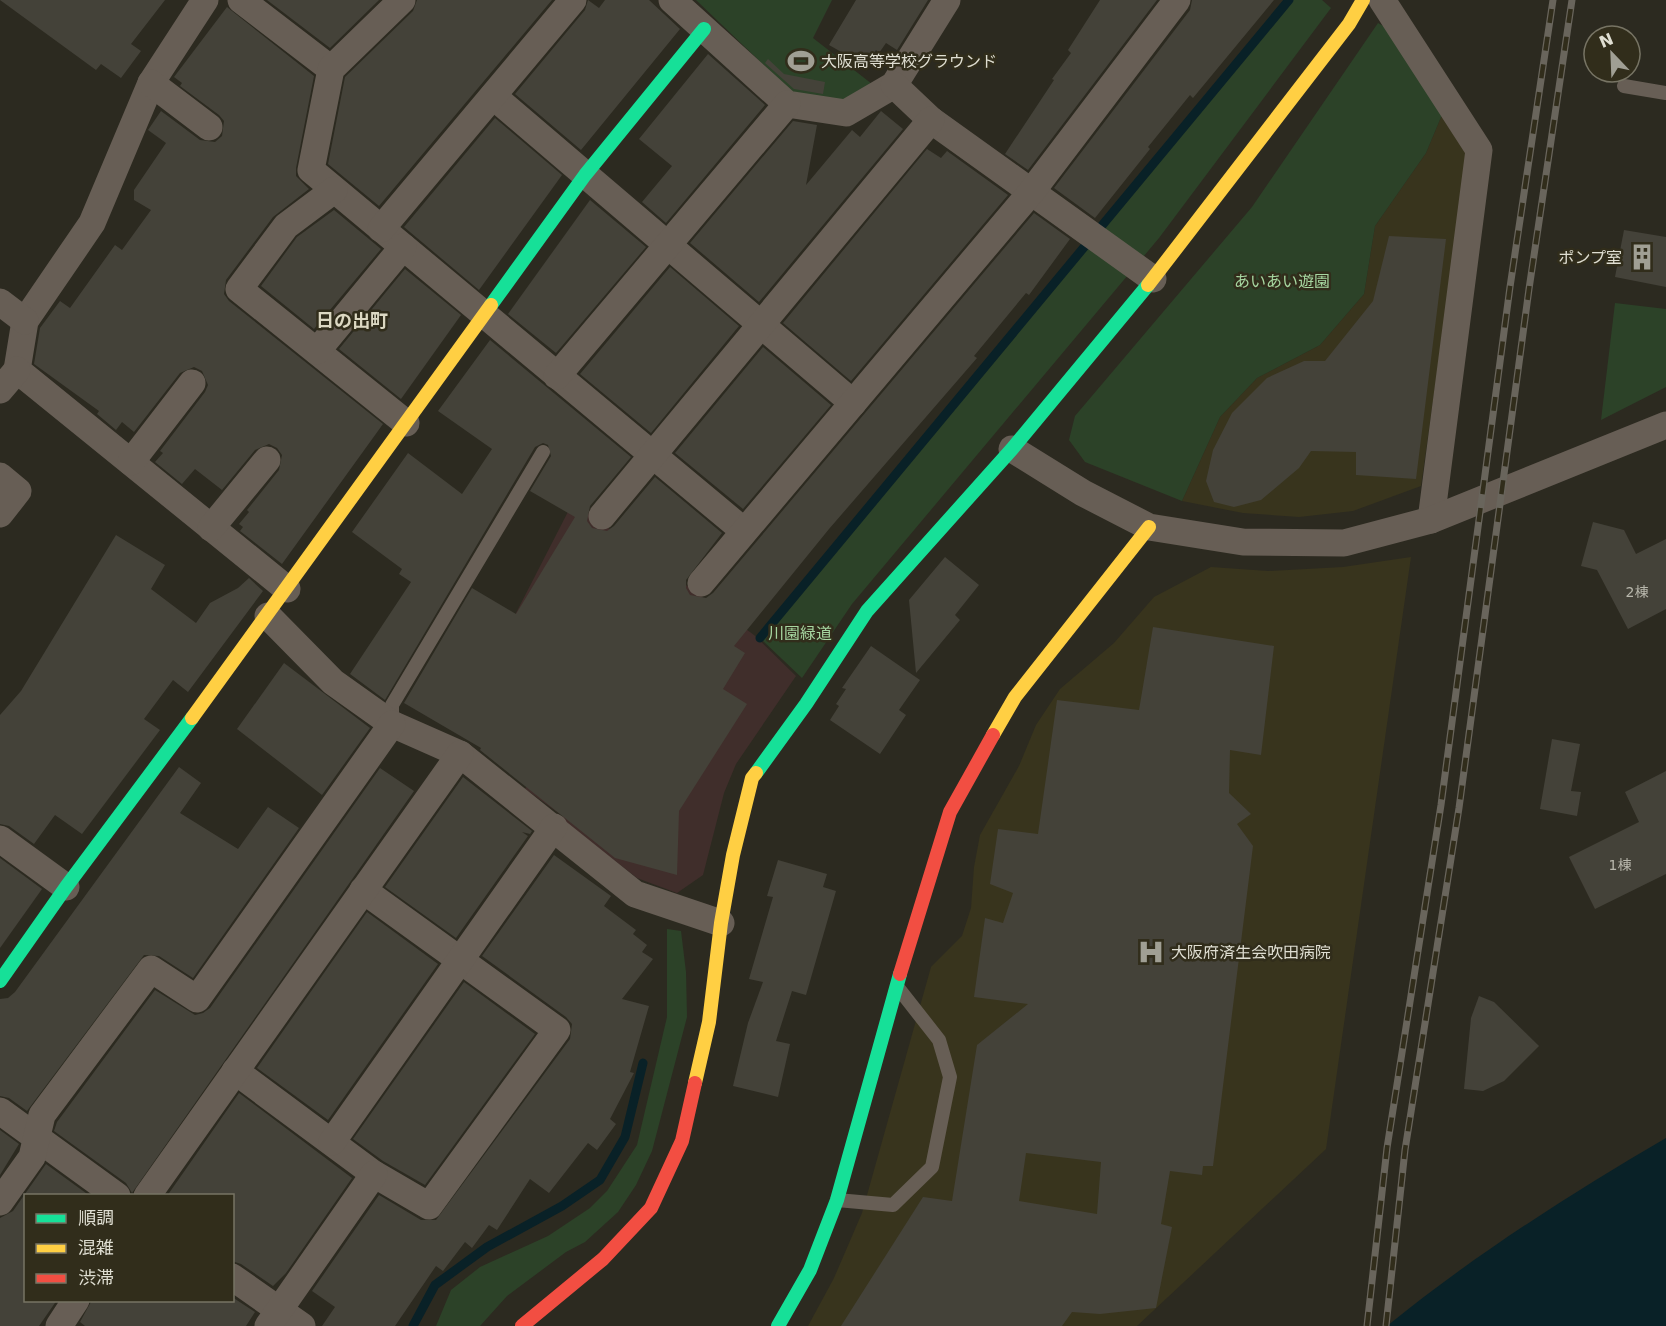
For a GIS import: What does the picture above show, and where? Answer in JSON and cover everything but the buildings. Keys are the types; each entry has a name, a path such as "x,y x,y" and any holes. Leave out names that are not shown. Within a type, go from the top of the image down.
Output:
{"street":[{"path":"241,0 331,69"},
{"path":"402,0 331,69 311,170 744,531"},
{"path":"381,229 573,0"},
{"path":"672,0 787,104 846,113 894,85 947,0"},
{"path":"701,583 1032,191 1177,0"},
{"path":"522,1326 537,1311 603,1259 651,1208 682,1141 709,1022 721,923 733,855 752,777 806,704 867,611 1012,449 1153,279 1349,24 1362,0"},
{"path":"1383,0 1479,150 1431,520"},
{"path":"0,390 17,370 25,321 92,223 151,83 196,3"},
{"path":"0,981 66,887 268,616 585,176 704,29"},
{"path":"151,83 209,127"},
{"path":"894,85 931,120 1153,279"},
{"path":"493,96 853,403"},
{"path":"557,376 787,104"},
{"path":"602,516 931,120"},
{"path":"334,190 286,226 239,289 406,423"},
{"path":"317,351 403,247"},
{"path":"0,302 25,321"},
{"path":"17,370 287,589"},
{"path":"131,462 192,382"},
{"path":"1012,449 1083,493 1149,527 1243,542 1344,543 1431,520 1666,425"},
{"path":"211,528 267,460"},
{"path":"0,476 18,491 0,514"},
{"path":"778,1326 810,1270 837,1200 896,985 950,812 1015,697 1149,527"},
{"path":"268,616 333,682 392,724 460,754 635,894 721,923"},
{"path":"0,1202 32,1157 42,1115 151,969 197,999 392,724"},
{"path":"148,1194 460,754"},
{"path":"332,1142 554,827"},
{"path":"0,839 66,887"},
{"path":"235,1071 374,1174 429,1206 557,1030 363,890"},
{"path":"0,1111 114,1194"},
{"path":"274,1318 374,1174"},
{"path":"234,1279 274,1318 302,1326"},
{"path":"59,1326 75,1302"}],"lane":[{"path":"1624,86 1666,93"},
{"path":"392,724 392,705 543,452"},
{"path":"837,1200 893,1205 932,1167 950,1077 939,1040 896,985"}],"shaded area":[{"path":"1444,110 1468,152 1421,486 1353,511 1299,517 1243,513 1182,501 1220,417 1257,378 1320,345 1364,294 1375,226 1426,153"},
{"path":"573,502 754,635 796,676 736,764 724,793 703,875 677,893 637,878 561,819 563,816 525,789 605,666 515,615"},
{"name":"大阪府済生会吹田病院","path":"1411,557 1326,1149 1137,1326 808,1326 834,1278 862,1213 931,967 962,936 971,908 974,867 980,835 1019,766 1036,725 1060,689 1114,643 1154,597 1211,567 1268,571 1343,567"}],"green space":[{"name":"大阪高等学校グラウンド","path":"696,0 832,0 813,38 872,84 841,101 793,93"},
{"name":"川園緑道","path":"1289,0 1322,0 1331,8 1159,238 852,604 802,678 760,638"},
{"name":"あいあい遊園","path":"1378,23 1396,33 1444,110 1426,153 1375,226 1364,294 1320,345 1257,378 1220,417 1182,501 1085,462 1069,440 1075,416 1252,207"},
{"path":"1615,303 1666,309 1666,387 1601,420"},
{"path":"667,929 681,931 686,972 687,1017 652,1151 636,1185 618,1212 585,1242 566,1252 507,1296 480,1326 436,1326 451,1290 480,1267 548,1236 590,1208 607,1191 637,1145 667,1017"}],"water":[{"path":"1666,1138 1666,1326 1387,1326 1453,1275 1523,1227"}],"waterway":[{"path":"760,638 1289,0"},
{"path":"413,1326 435,1285 487,1247 562,1206 600,1180 625,1137 643,1063"}],"railway":[{"path":"1367,1326 1387,1148 1441,805 1510,287 1553,0"},
{"path":"1386,1326 1405,1150 1459,808 1529,289 1572,0"}],"traffic: fast":[{"path":"491,305 585,175 704,29"},
{"path":"756,773 806,704 867,611 1012,449 1148,285"},
{"path":"0,981 66,887 192,718"},
{"path":"778,1326 810,1270 837,1200 900,974"}],"traffic: slow":[{"path":"1148,285 1349,24 1363,0"},
{"path":"192,718 491,305"},
{"path":"993,735 1015,697 1149,527"},
{"path":"695,1083 709,1022 721,923 733,855 752,778 756,773"}],"traffic: jam":[{"path":"900,974 950,812 993,735"},
{"path":"522,1326 603,1259 651,1208 682,1141 695,1083"}],"place":[{"name":"大阪高等学校グラウンド","path":"801,61"},
{"name":"ポンプ室","path":"1642,257"},
{"name":"大阪府済生会吹田病院","path":"1151,952"}],"district":[{"name":"日の出町","path":"352,320"}]}
